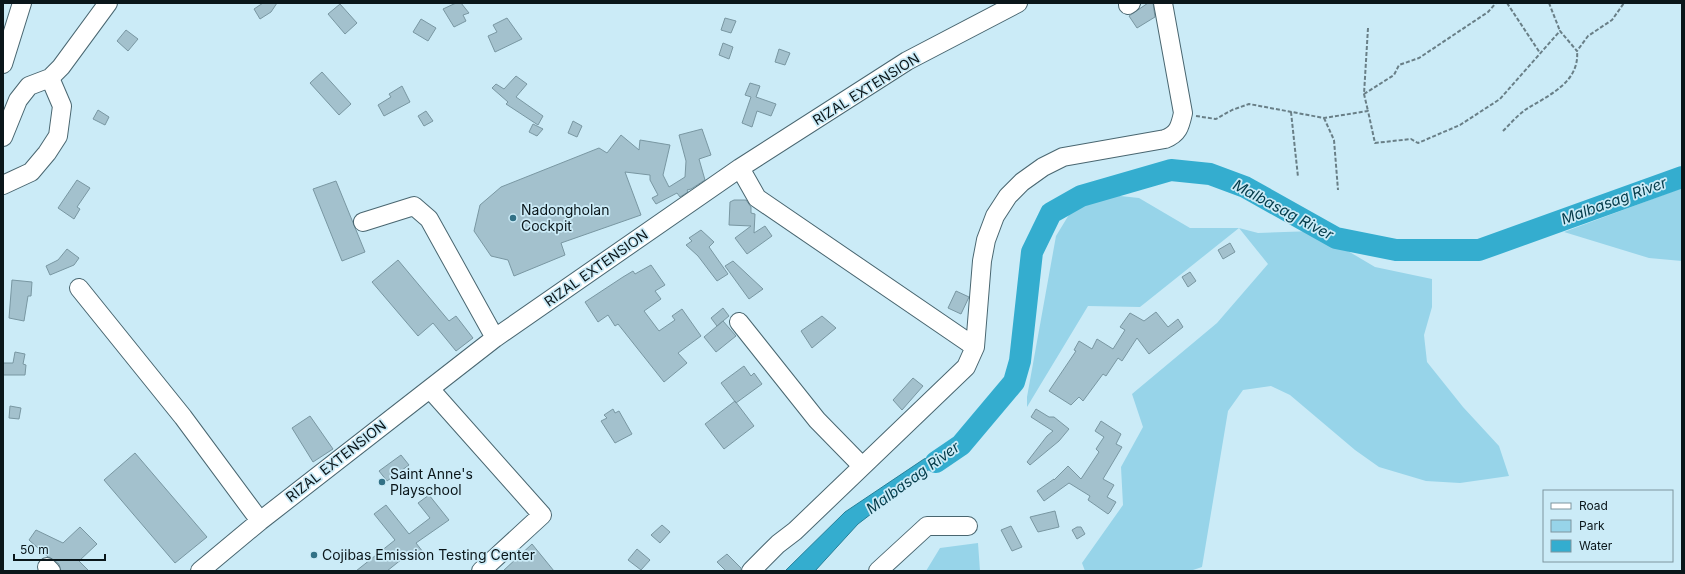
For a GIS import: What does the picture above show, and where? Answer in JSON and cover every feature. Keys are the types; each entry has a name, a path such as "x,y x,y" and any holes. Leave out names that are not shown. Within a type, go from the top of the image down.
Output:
{"street":[{"path":"3,64 22,3"},
{"path":"3,137 18,100 29,86 50,78 69,58 82,36 108,3"},
{"name":"RIZAL EXTENSION","path":"200,571 260,521 495,338 740,168 907,61 1018,3"},
{"path":"751,571 778,544 795,531 966,367 975,347 982,261 986,240 995,216 1008,196 1022,182 1043,167 1062,157 1165,140 1174,136 1181,124 1184,113 1163,3"},
{"path":"3,185 32,172 58,136 62,106 50,78"},
{"path":"740,168 757,198 975,347"},
{"path":"363,222 414,206 430,219 495,338"},
{"path":"79,288 183,417 260,521"},
{"path":"739,322 817,420 862,466"},
{"path":"430,389 542,515 481,571"},
{"path":"878,571 927,526 968,526"}],"path":[{"path":"1364,94 1394,75 1398,65 1419,58 1488,12 1496,3"},
{"path":"1507,3 1540,53"},
{"path":"1503,131 1524,111 1559,91 1573,72 1578,61 1577,51 1560,30 1549,3"},
{"path":"1577,51 1588,36 1612,20 1624,3"},
{"path":"1368,28 1364,94 1375,142 1412,139 1418,143 1460,125 1500,99 1560,30"},
{"path":"1184,113 1216,119 1232,110 1249,104 1324,118 1368,111"},
{"path":"1291,112 1298,176"},
{"path":"1324,118 1334,140 1338,190"}],"green space":[{"path":"1682,188 1682,261 1649,258 1564,232"},
{"path":"1111,195 1139,198 1190,228 1239,228 1140,307 1088,306 1027,407 1027,397 1056,236 1070,213 1096,199"},
{"path":"1239,228 1258,233 1314,231 1375,267 1432,279 1432,307 1424,335 1427,362 1463,407 1499,446 1509,476 1460,483 1426,481 1379,467 1355,450 1290,395 1271,386 1243,390 1228,411 1202,567 1190,571 1085,571 1082,563 1123,505 1121,467 1143,427 1132,394 1217,323 1268,264"},
{"path":"978,543 980,571 926,571 940,548"}],"water":[{"path":"961,445 858,524 815,571 785,571 845,512 924,459"}],"building":[{"path":"263,3 277,3 271,12 260,19 254,9"},
{"path":"456,3 461,3 469,13 463,15 466,21 454,27 443,9"},
{"path":"1148,3 1153,3 1155,17 1137,28 1129,16"},
{"path":"340,4 357,23 345,34 328,14"},
{"path":"507,18 522,39 495,52 488,36 497,32 493,25"},
{"path":"725,18 736,21 731,33 721,30"},
{"path":"421,19 436,28 428,41 413,32"},
{"path":"126,30 138,39 128,51 117,41"},
{"path":"723,43 733,47 729,59 719,55"},
{"path":"779,49 790,53 785,65 775,62"},
{"path":"322,72 351,104 339,115 310,83"},
{"path":"516,76 527,84 516,97 543,116 538,125 506,104 508,102 492,88 496,84 504,89"},
{"path":"750,83 760,86 756,97 776,104 771,116 757,111 752,127 742,123 751,97 745,95"},
{"path":"402,86 410,102 384,116 378,105 391,97 389,94"},
{"path":"98,110 109,117 105,125 93,119"},
{"path":"426,111 433,121 424,126 418,116"},
{"path":"573,121 582,126 577,137 568,133"},
{"path":"533,124 543,129 537,136 529,132"},
{"path":"702,129 711,155 699,159 705,180 687,190 688,192 680,197 677,193 656,204 652,198 658,195 650,180 650,175 625,172 641,215 561,243 565,255 514,276 508,260 491,256 474,231 480,205 501,187 599,148 607,153 621,135 639,150 640,140 670,145 663,175 669,187 685,177 686,161 679,135"},
{"path":"77,180 90,188 77,207 80,209 74,219 58,208"},
{"path":"336,181 365,252 342,261 313,189"},
{"path":"734,200 746,200 751,207 751,213 755,214 754,233 765,226 772,236 747,254 735,238 751,226 729,225 730,202"},
{"path":"701,230 714,242 709,247 728,274 717,281 698,256 686,245 692,241 689,238"},
{"path":"1230,243 1235,252 1223,259 1218,250"},
{"path":"67,249 79,258 74,265 50,275 46,266 58,260"},
{"path":"398,260 449,321 456,316 473,338 456,351 433,323 418,336 372,282"},
{"path":"733,261 763,289 749,299 725,266"},
{"path":"651,265 665,285 655,291 661,299 644,311 659,331 675,320 672,316 682,309 701,336 678,353 687,363 664,382 618,324 615,326 608,315 598,322 585,302 633,271 635,274"},
{"path":"1190,272 1196,281 1188,287 1182,277"},
{"path":"12,280 32,282 31,296 28,296 24,321 9,318"},
{"path":"956,291 969,297 961,314 948,308"},
{"path":"723,308 729,316 717,326 711,318"},
{"path":"1156,312 1168,327 1178,319 1183,327 1149,354 1137,338 1122,361 1118,358 1106,376 1103,374 1083,401 1079,397 1071,405 1049,391 1076,351 1074,350 1079,341 1092,349 1097,339 1113,349 1125,330 1120,327 1130,313 1144,321"},
{"path":"822,316 836,328 812,348 801,331"},
{"path":"723,321 736,336 716,352 704,337"},
{"path":"15,352 25,354 23,364 26,365 25,375 3,375 3,363 13,363"},
{"path":"744,366 751,376 754,373 762,384 736,403 721,383"},
{"path":"913,378 923,386 902,410 893,400"},
{"path":"735,401 754,426 724,449 705,424"},
{"path":"10,406 21,408 19,419 9,418"},
{"path":"613,409 615,413 619,411 632,434 615,443 601,421 607,418 604,415"},
{"path":"1036,409 1049,417 1054,417 1069,429 1059,441 1030,465 1027,462 1047,436 1053,431 1031,417"},
{"path":"310,416 333,449 313,462 292,428"},
{"path":"1101,421 1121,434 1116,444 1122,447 1103,479 1114,485 1107,497 1116,502 1110,512 1108,514 1088,500 1090,496 1069,483 1044,501 1037,491 1054,480 1068,466 1081,479 1099,452 1096,449 1104,437 1095,431"},
{"path":"135,453 207,537 175,563 104,480"},
{"path":"401,455 409,465 387,481 379,471"},
{"path":"429,495 449,520 416,543 423,552 412,561 407,555 387,571 356,571 395,540 374,514 386,505 409,534 430,518 418,503"},
{"path":"1055,511 1059,527 1038,532 1030,517"},
{"path":"662,525 670,532 660,543 651,535"},
{"path":"1011,526 1022,547 1012,551 1001,530"},
{"path":"80,527 97,544 79,561 89,571 61,571 59,564 48,557 29,540 36,530 63,543"},
{"path":"1077,527 1081,527 1085,534 1077,539 1072,530"},
{"path":"532,544 554,571 503,571"},
{"path":"637,549 650,560 641,570 628,560"},
{"path":"727,554 741,568 741,571 726,571 717,562"}],"waterway":[{"name":"Malbasag River","path":"936,462 961,445 1014,382 1020,361 1032,252 1051,213 1081,196 1171,170 1210,174 1245,187 1336,238 1396,250 1479,250 1682,177"}],"place":[{"name":"Nadongholan Cockpit","path":"513,218"},
{"name":"Saint Anne's Playschool","path":"382,482"},
{"name":"Cojibas Emission Testing Center","path":"314,555"}]}
